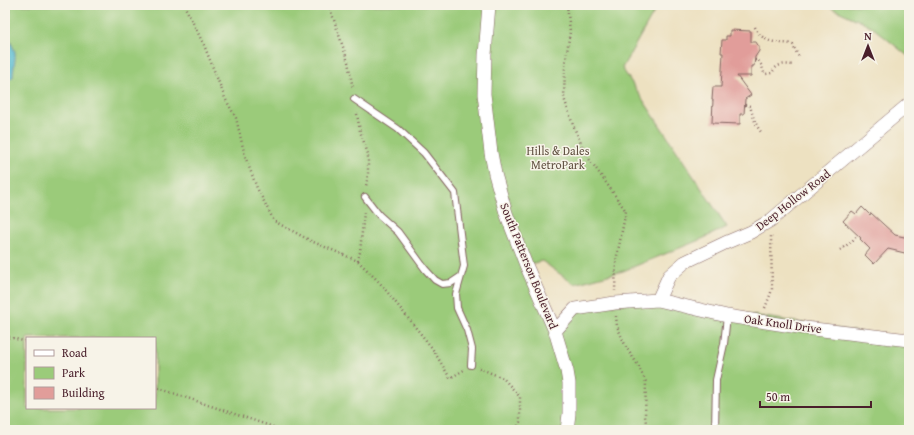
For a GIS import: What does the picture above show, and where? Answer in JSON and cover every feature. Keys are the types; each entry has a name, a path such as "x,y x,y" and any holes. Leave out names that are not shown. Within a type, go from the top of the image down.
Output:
{"street":[{"name":"South Patterson Boulevard","path":"489,5 484,94 491,153 495,174 506,213 526,265 555,331 567,370 569,383 569,414 567,430"},
{"name":"Deep Hollow Road","path":"658,300 669,276 685,262 751,232 771,220 909,104"},
{"name":"Oak Knoll Drive","path":"555,331 575,309 615,303 658,300 727,316 909,340"}],"lane":[{"path":"354,99 398,129 424,153 455,193 464,266 456,294 457,308 467,330 472,349 471,365"},
{"path":"365,197 379,215 398,232 425,269 435,280 442,284 451,283 460,277"},
{"path":"715,430 716,380 724,344 727,316"}],"path":[{"path":"184,5 204,45 225,98 236,118 245,156 257,188 274,221 311,241 358,261 380,283 432,348 450,378 471,365 503,378 520,398 520,422 516,430"},
{"path":"329,5 348,62 360,131 368,154 368,173 358,261"},
{"path":"568,5 570,31 564,66 564,98 585,153 626,211 616,261 615,303 617,326 626,347 638,365 646,382 645,416 647,430"},
{"path":"756,27 759,34 767,39 774,42 794,45 799,56"},
{"path":"755,60 758,60 764,73 766,74 772,73 775,67 784,64 794,65"},
{"path":"745,106 750,106 754,121 762,133"},
{"path":"760,321 772,290 771,220"},
{"path":"840,250 848,245 858,235"},
{"path":"5,336 26,342"},
{"path":"156,387 282,430"}],"green space":[{"name":"Hills & Dales MetroPark","path":"5,5 658,5 622,68 727,227 702,239 623,271 574,284 542,261 526,265 554,331 575,309 658,300 909,340 909,430 5,430"},
{"path":"825,5 909,5 909,57 871,26"}],"water":[{"path":"5,5 10,5 8,34 15,55 13,77 5,82"}],"building":[{"path":"730,30 751,31 751,42 756,42 759,47 759,51 755,57 754,66 751,66 751,76 737,76 751,95 745,99 744,114 740,114 740,124 712,123 713,87 721,87 723,53 721,53 722,40 726,40 726,36 730,36"},
{"path":"862,207 870,215 871,213 895,235 909,238 909,254 888,249 874,264 865,255 870,249 843,221 852,211 856,214"}]}
